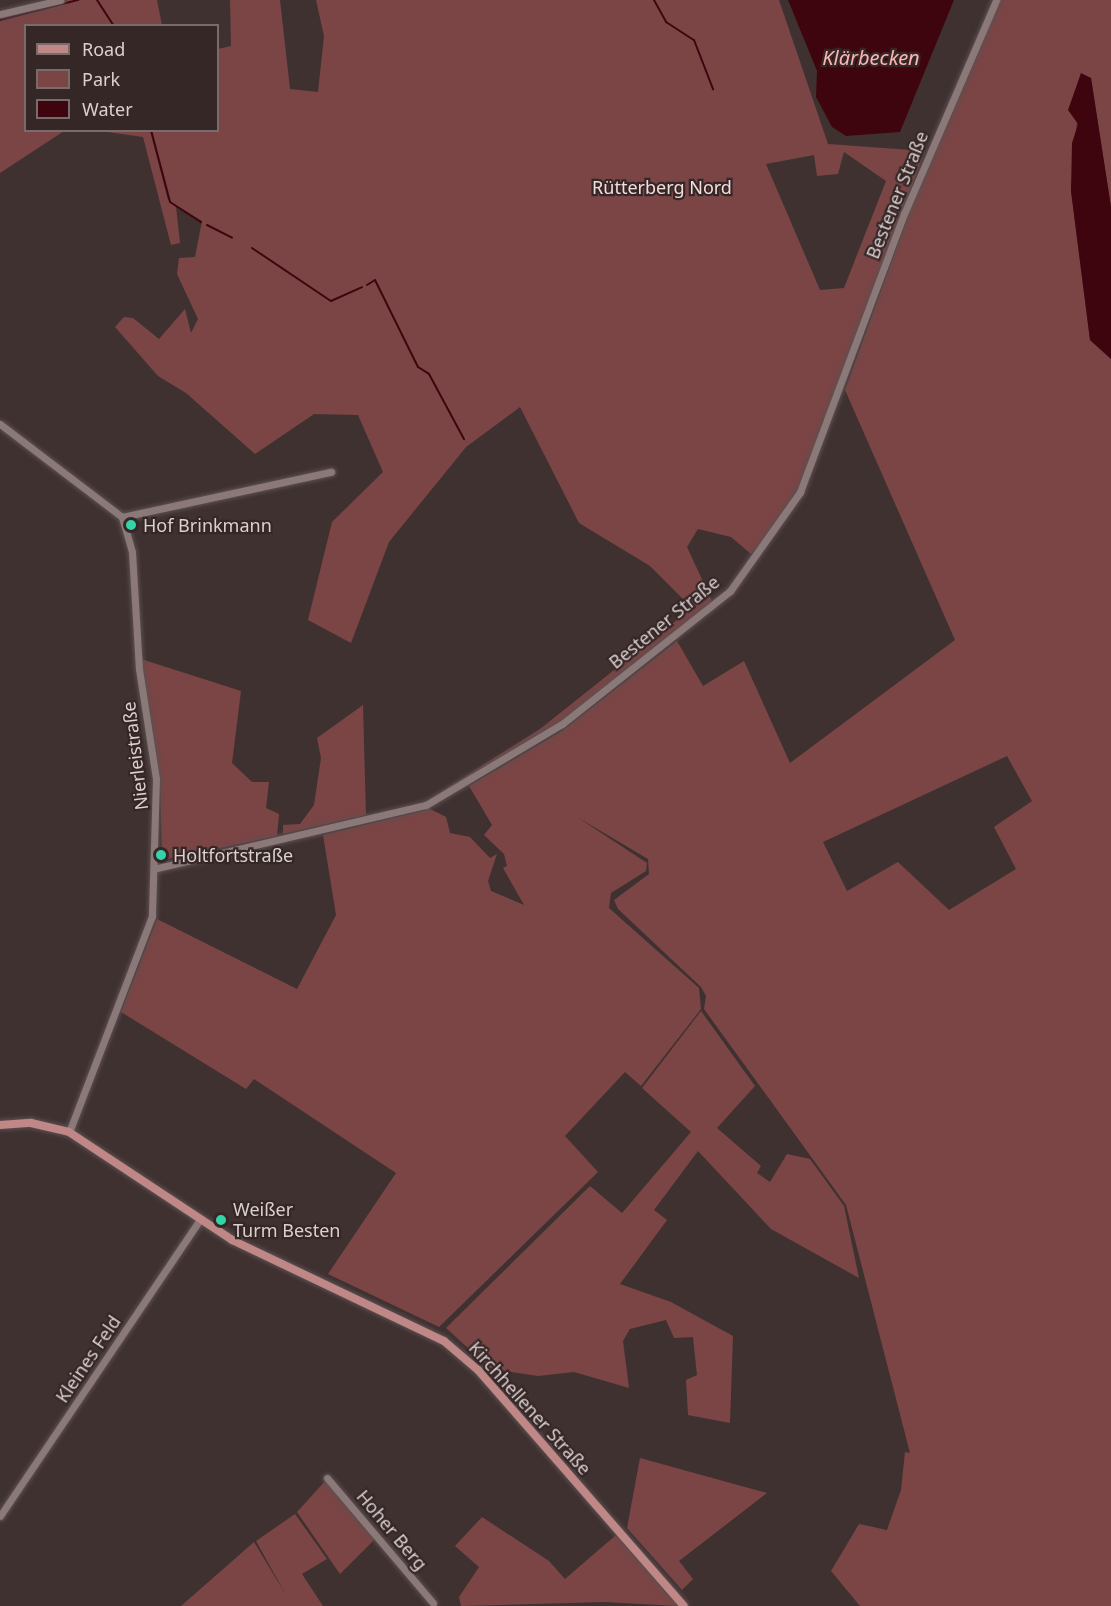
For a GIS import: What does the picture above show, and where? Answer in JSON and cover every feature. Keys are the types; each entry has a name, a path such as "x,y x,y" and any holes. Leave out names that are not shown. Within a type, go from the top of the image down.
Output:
{"main road":[{"path":"0,1125 37,1124 69,1132"},
{"name":"Kirchhellener Straße","path":"69,1132 231,1240 444,1341 484,1377 684,1606"}],"street":[{"path":"0,14 60,0"},
{"name":"Bestener Straße","path":"157,868 426,805 554,730 730,591 800,492 904,214 996,0"},
{"path":"0,424 122,517 331,472"},
{"name":"Nierleistraße","path":"69,1132 143,943 157,868 156,779 139,669 132,552 122,517"},
{"name":"Kleines Feld","path":"0,1516 200,1219"},
{"name":"Hoher Berg","path":"327,1478 433,1603"}],"green space":[{"path":"68,0 157,0 162,24 24,24 24,132 62,132 0,173 0,17"},
{"name":"Rütterberg Nord","path":"230,0 280,0 290,89 318,92 324,36 316,0 779,0 828,144 925,151 798,491 777,525 751,554 731,537 698,529 687,547 713,603 558,724 425,802 540,729 692,608 650,566 579,523 520,407 466,447 389,542 351,643 308,620 332,522 383,472 358,415 314,414 255,454 186,393 158,376 115,327 124,317 133,318 159,339 185,309 191,333 198,319 177,274 179,258 195,257 202,221 170,202 151,132 219,132 219,49 231,46","holes":["844,152 886,181 844,288 820,290 766,164 814,155 817,176 838,174"]},
{"path":"998,0 1111,0 1111,207 1091,78 1081,74 1071,191 1090,340 1111,359 1111,1606 860,1606 831,1571 859,1524 887,1530 901,1490 905,1452 910,1453 846,1205 704,1009 706,996 701,987 618,909 614,900 649,874 648,859 577,817 647,863 646,871 611,893 609,908 699,988 701,1009 641,1086 625,1072 565,1136 598,1172 439,1327 328,1274 396,1173 254,1079 246,1089 121,1012 157,919 297,989 336,915 323,835 430,809 446,817 450,833 470,837 490,858 497,854 488,881 491,891 524,905 503,868 507,866 504,854 484,835 492,825 469,786 562,731 677,641 703,686 744,661 790,763 955,640 845,390 919,186","holes":["1007,756 1032,801 994,827 1016,869 949,910 898,862 847,891 823,842"]},
{"path":"107,132 150,132 168,200 176,207 180,243 171,245 143,137"},
{"path":"141,659 241,691 232,763 252,782 269,782 266,808 279,814 277,836 162,860 160,780"},
{"path":"363,705 366,815 283,834 283,825 300,824 314,805 321,758 317,738"},
{"path":"701,1011 755,1086 717,1128 761,1166 757,1173 770,1182 787,1154 810,1159 844,1206 859,1278 771,1229 698,1151 654,1210 667,1220 620,1284 671,1302 733,1336 730,1423 688,1415 686,1380 697,1375 693,1337 674,1338 666,1320 630,1329 623,1341 629,1388 574,1372 538,1376 491,1369 446,1328 590,1186 622,1213 691,1132 642,1088"},
{"path":"640,1458 767,1493 679,1561 693,1579 682,1590 627,1528"},
{"path":"327,1479 378,1536 340,1574 297,1512"},
{"path":"295,1514 327,1559 302,1574 323,1606 181,1606 254,1542 286,1595 256,1541"},
{"path":"482,1517 549,1561 565,1579 616,1535 678,1606 604,1602 461,1606 459,1597 479,1567 455,1546"}],"water":[{"name":"Klärbecken","path":"788,0 954,0 900,132 846,136 832,127 816,97 817,71"},
{"path":"1081,73 1091,78 1111,207 1111,359 1090,340 1071,191 1072,143 1078,124 1068,110"}],"waterway":[{"path":"0,20 78,0"},
{"path":"97,0 113,24"},
{"path":"654,0 666,22 694,40 713,89"},
{"path":"152,132 170,202 201,222"},
{"path":"207,225 232,238"},
{"path":"252,248 331,301 362,287"},
{"path":"367,285 375,280 418,367 429,374 464,439"}],"place":[{"name":"Hof Brinkmann","path":"131,525"},
{"name":"Holtfortstraße","path":"161,855"},
{"name":"Weißer Turm Besten","path":"221,1220"}]}
